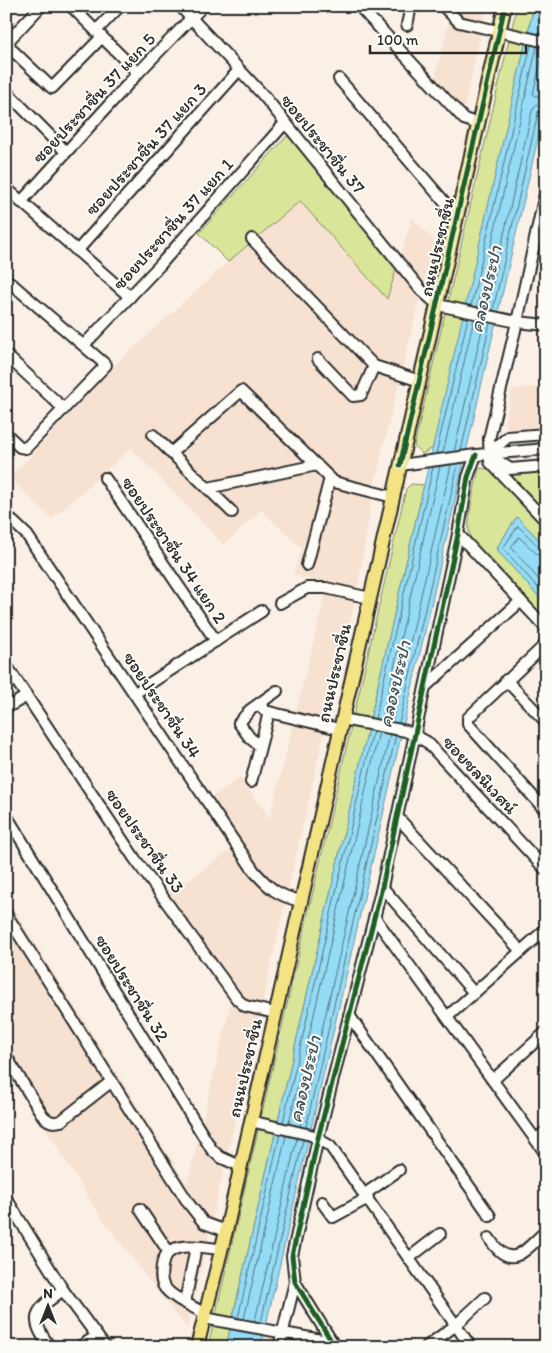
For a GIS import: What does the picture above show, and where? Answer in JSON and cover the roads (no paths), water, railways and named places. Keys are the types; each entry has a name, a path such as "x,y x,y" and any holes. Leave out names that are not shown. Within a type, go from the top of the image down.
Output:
{"main road":[{"name":"ถนนประชาชื่น","path":"197,1347 222,1249 505,6"}],"street":[{"path":"41,6 9,40 10,48 52,88 99,34 119,7"},
{"path":"71,6 138,72"},
{"name":"ซอยประชาชื่น 37","path":"180,6 264,96 422,290 438,305"},
{"name":"ซอยประชาชื่น 37 แยก 5","path":"22,202 138,72 204,6"},
{"path":"359,6 464,119 479,124"},
{"path":"407,25 411,6"},
{"path":"443,6 459,22 546,42"},
{"name":"ซอยประชาชื่น 37 แยก 3","path":"77,250 239,70"},
{"path":"339,79 447,205 460,208"},
{"path":"6,91 66,152"},
{"name":"ซอยประชาชื่น 37 แยก 1","path":"84,345 130,297 285,123"},
{"path":"6,188 130,297"},
{"path":"546,189 541,233 489,439 488,454 494,468 546,521"},
{"path":"252,239 374,366 420,381"},
{"path":"6,279 106,365 26,448 23,448 6,434"},
{"path":"438,305 499,319 546,325"},
{"path":"6,355 64,408"},
{"path":"318,359 353,396 361,395 374,366"},
{"path":"171,453 241,391 330,478 345,486 393,497"},
{"path":"488,454 508,437 546,434"},
{"path":"152,435 232,512"},
{"path":"400,465 546,449"},
{"path":"488,454 510,469 546,466"},
{"path":"280,1347 295,1282 292,1256 315,1136 349,1015 398,818 411,733 426,686 458,534 471,456"},
{"path":"208,488 318,465"},
{"name":"ซอยประชาชื่น 34 แยก 2","path":"105,478 216,641"},
{"path":"307,564 330,478"},
{"name":"ซอยประชาชื่น 34","path":"6,515 27,535 254,870 271,890 282,896 300,901"},
{"path":"458,534 546,628"},
{"path":"280,603 308,588 326,588 370,598"},
{"path":"426,686 521,601"},
{"name":"ซอยประชาชื่น 34 แยก 2","path":"135,693 262,611"},
{"path":"546,644 468,718 468,724 546,811"},
{"name":"ซอยประชาชื่น 33","path":"6,665 135,859 236,999 245,1006 275,1013"},
{"path":"506,680 546,722"},
{"path":"260,746 250,738 239,723 240,719 277,691"},
{"path":"6,708 27,696"},
{"path":"259,704 268,712 340,724 364,723 411,733"},
{"path":"251,782 268,712"},
{"name":"ซอยชลนิเวศน์","path":"411,733 426,742 546,870"},
{"name":"ซอยประชาชื่น 32","path":"6,815 212,1150 220,1157 240,1166"},
{"path":"398,818 521,951"},
{"path":"382,887 474,993"},
{"path":"6,914 199,1218 210,1226 226,1231"},
{"path":"374,918 546,1154"},
{"path":"447,1017 546,928"},
{"path":"349,1015 490,1216"},
{"path":"492,1080 546,1032"},
{"path":"6,1056 43,1116 54,1122 61,1121 112,1081"},
{"path":"250,1121 315,1136 330,1146 471,1347"},
{"path":"536,1140 546,1131"},
{"path":"322,1202 333,1217 366,1196 399,1170"},
{"path":"6,1198 63,1290 105,1347"},
{"path":"140,1209 168,1250"},
{"path":"489,1238 498,1253 512,1257 522,1253 546,1231"},
{"path":"409,1258 440,1234"},
{"path":"168,1250 196,1247 222,1249"},
{"path":"185,1302 196,1247"},
{"path":"168,1250 163,1259 160,1275 165,1288 205,1316 333,1344"},
{"path":"295,1282 333,1344"},
{"path":"50,1347 38,1330 36,1324 38,1313 42,1305 63,1290"},
{"path":"426,1347 456,1325 485,1298"},
{"path":"79,1347 97,1336"}],"water":[{"name":"คลองประปา","path":"534,6 546,6 546,103 261,1347 226,1347"},
{"path":"517,517 546,547 546,605 498,551 498,546"}]}
